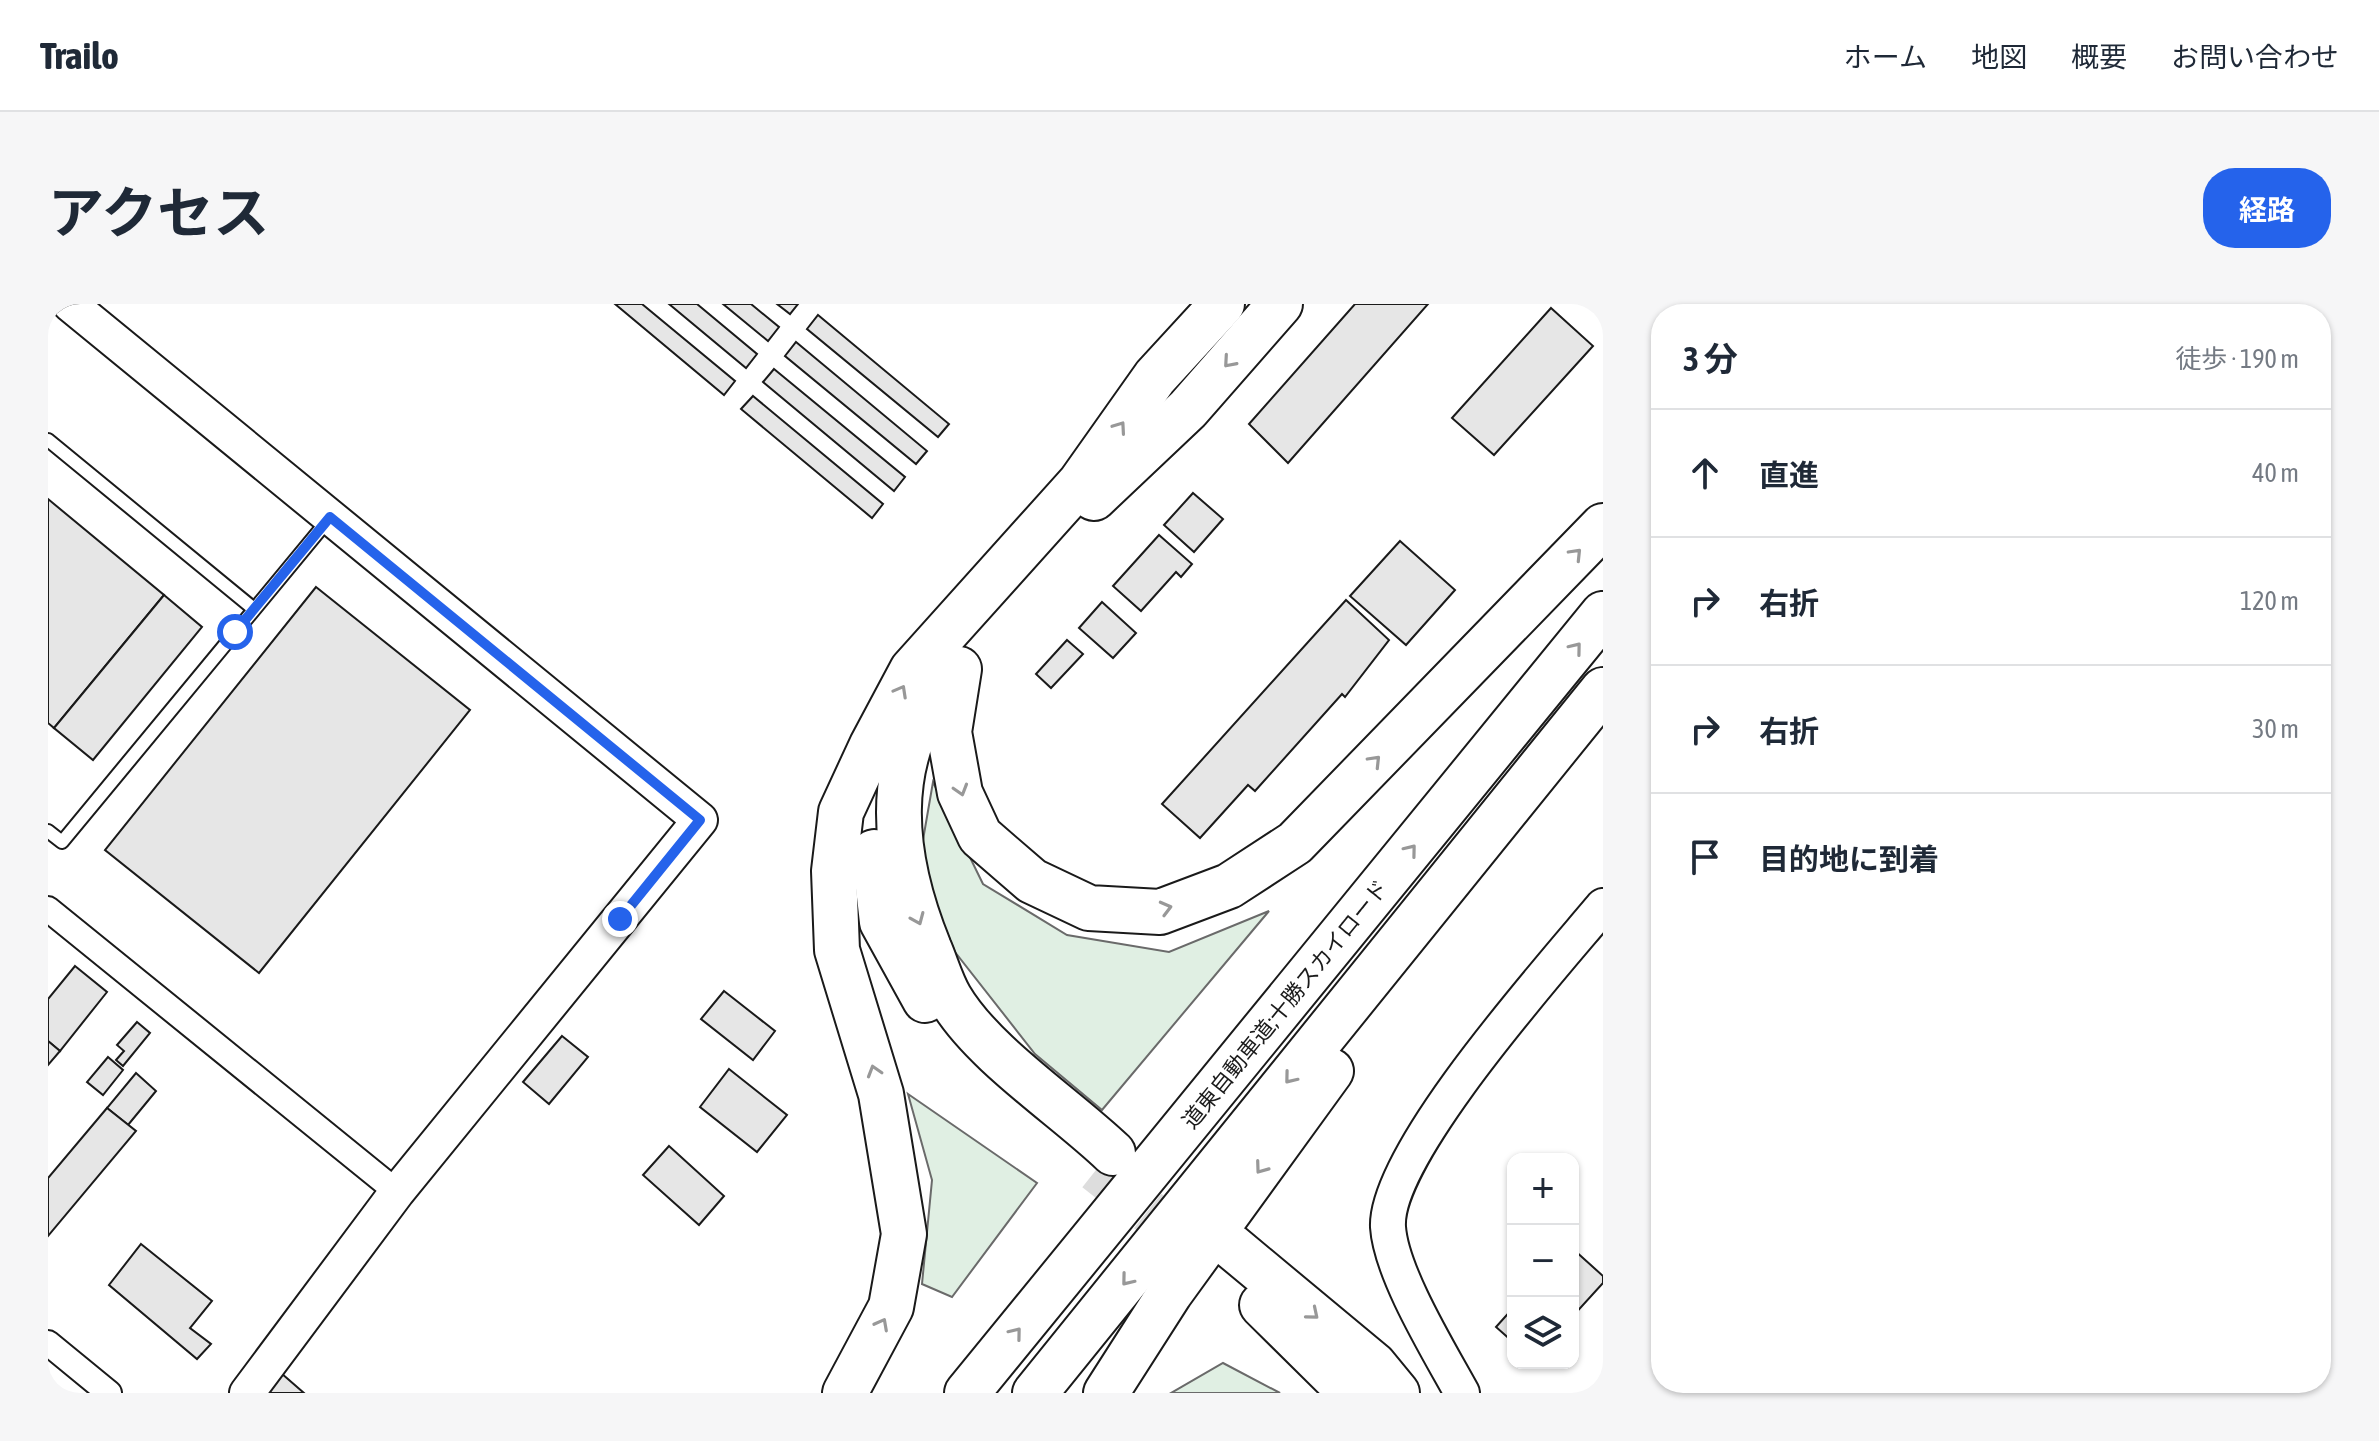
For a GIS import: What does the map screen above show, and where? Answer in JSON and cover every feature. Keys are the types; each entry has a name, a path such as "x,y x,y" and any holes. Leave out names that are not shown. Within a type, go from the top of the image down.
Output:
{"highway":[{"path":"845,1393 891,1307 904,1234 881,1094 837,950 834,871 841,812 912,670 1080,483 1155,377 1222,304"},
{"path":"872,745 873,837 882,922 941,1028 1105,1161 988,1043 950,999 910,901 898,845 900,777 918,721 936,690 961,658 1098,492 1188,409 1280,304"},
{"path":"961,658 949,732 960,793 980,836 1032,881 1089,908 1160,912 1229,886 1295,843 1603,526"},
{"name":"道東自動車道;十勝スカイロード","path":"967,1393 1603,614"},
{"path":"1035,1393 1601,692"},
{"path":"1106,1393 1170,1293 1528,801 1601,692"},
{"path":"1351,1393 1224,1256 1374,1365 1397,1393"}],"street":[{"path":"70,304 700,820 397,1192 247,1393"},
{"path":"1462,1393 1397,1267 1388,1228 1390,1202 1424,1133 1500,1031 1603,906"},
{"path":"48,909 397,1192"},
{"path":"48,1343 109,1393"}],"lane":[{"path":"48,440 254,609"},
{"path":"48,831 62,842 330,517"}],"green space":[{"path":"933,782 983,884 1067,935 1169,952 1269,911 1102,1110 1035,1054 955,952 919,863"},
{"path":"908,1094 1037,1183 952,1297 922,1284 932,1180"},
{"path":"1223,1363 1280,1393 1171,1393"}],"building":[{"path":"615,304 642,304 735,381 724,395"},
{"path":"669,304 697,304 757,354 746,368"},
{"path":"723,304 751,304 779,327 768,341"},
{"path":"777,304 798,304 790,314"},
{"path":"1355,304 1428,304 1288,463 1249,424"},
{"path":"1551,308 1593,346 1494,455 1452,418"},
{"path":"818,315 949,424 938,437 807,329"},
{"path":"796,342 927,451 916,464 785,356"},
{"path":"774,369 905,477 894,491 763,382"},
{"path":"753,396 883,504 872,518 741,409"},
{"path":"1193,493 1223,519 1194,552 1164,525"},
{"path":"48,499 164,595 54,728 48,723"},
{"path":"1159,535 1192,564 1181,577 1176,572 1141,611 1113,586"},
{"path":"1400,541 1455,590 1406,645 1350,596"},
{"path":"316,587 470,710 259,973 105,850"},
{"path":"164,595 202,627 93,760 54,728"},
{"path":"1346,600 1389,640 1345,697 1342,694 1255,791 1248,785 1200,838 1162,804"},
{"path":"1102,602 1136,633 1113,658 1079,628"},
{"path":"1067,640 1083,654 1051,688 1036,674"},
{"path":"75,966 107,992 60,1051 48,1041 48,999"},
{"path":"724,991 775,1031 753,1060 701,1019"},
{"path":"137,1022 150,1033 123,1066 116,1060 124,1051 117,1045"},
{"path":"562,1036 588,1057 549,1104 523,1082"},
{"path":"48,1041 60,1051 48,1065"},
{"path":"108,1057 123,1070 103,1095 87,1082"},
{"path":"729,1069 787,1115 757,1152 700,1107"},
{"path":"136,1073 156,1091 128,1125 107,1108"},
{"path":"107,1108 136,1131 48,1236 48,1178"},
{"path":"669,1146 724,1196 699,1225 643,1175"},
{"path":"141,1244 212,1301 190,1328 211,1344 197,1359 109,1285"},
{"path":"1579,1254 1603,1276 1603,1283 1579,1309"},
{"path":"1507,1315 1507,1337 1496,1327"},
{"path":"281,1373 304,1393 263,1393"}],"tunnel":[{"path":"1096,1170 1217,1266"}],"route":[{"path":"235,632 330,517 700,820 620,919"}]}
